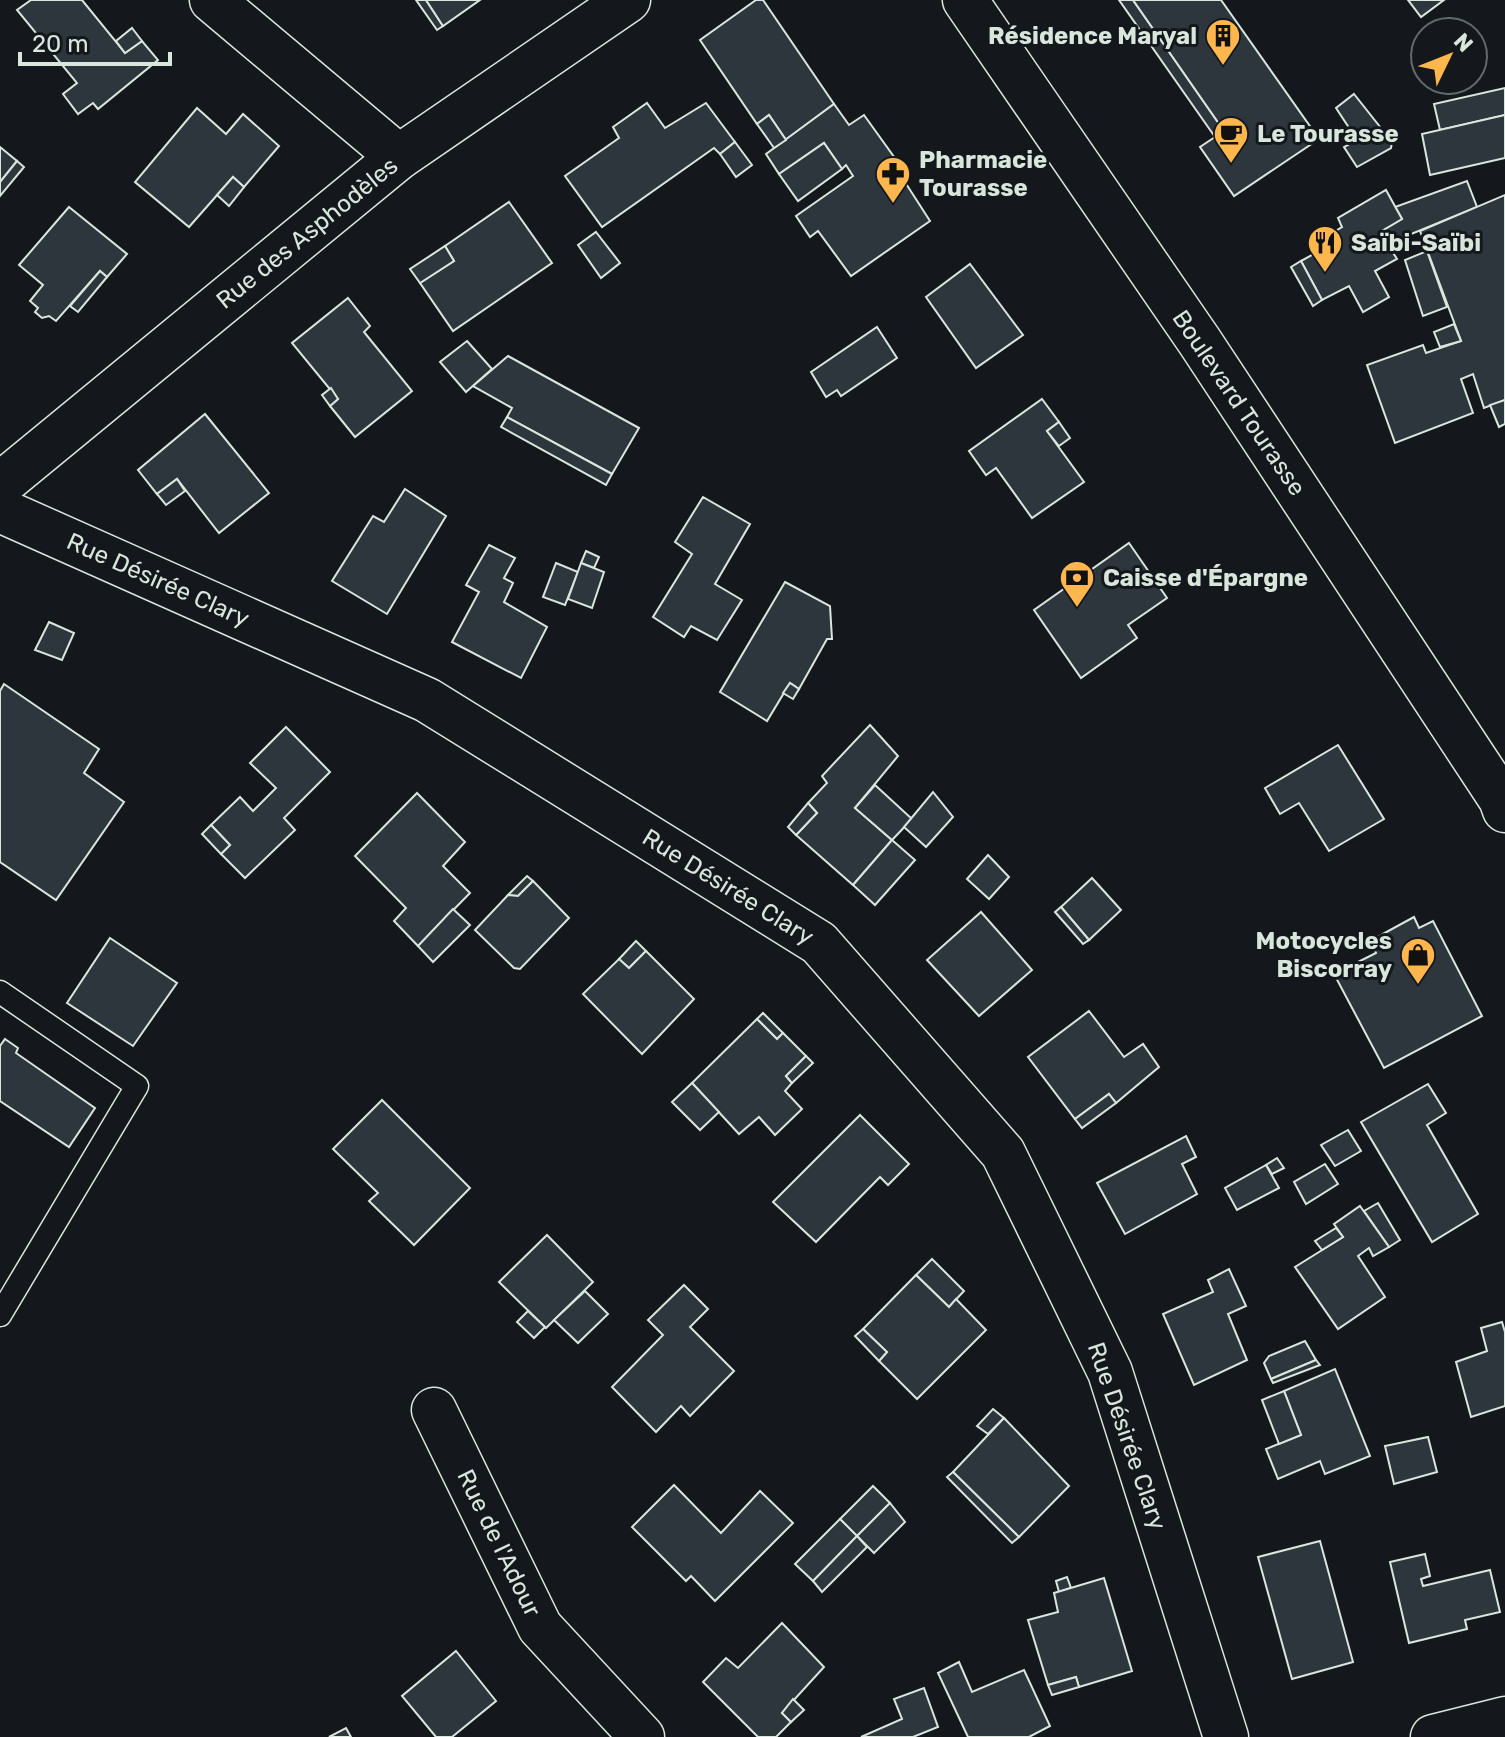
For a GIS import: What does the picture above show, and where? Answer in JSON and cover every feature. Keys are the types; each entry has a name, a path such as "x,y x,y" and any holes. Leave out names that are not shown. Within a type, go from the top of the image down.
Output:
{"street":[{"path":"212,0 399,157"},
{"name":"Rue des Asphodèles","path":"0,485 399,157 628,0"},
{"name":"Boulevard Tourasse","path":"965,0 1200,342 1501,799 1505,810"},
{"name":"Rue Désirée Clary","path":"0,510 427,700 819,943 1003,1153 1110,1372 1226,1737"},
{"name":"Rue de l'Adour","path":"434,1410 540,1627 642,1737"},
{"path":"1433,1737 1505,1719"}],"lane":[{"path":"0,992 137,1086 2,1307"}],"building":[{"path":"31,0 82,0 125,53 142,41 158,60 98,109 93,103 78,114 63,94 77,83 17,10"},
{"path":"416,0 426,0 443,26 437,30"},
{"path":"426,0 480,0 443,26"},
{"path":"756,0 763,0 834,104 786,140 769,115 757,124 700,40"},
{"path":"1119,0 1133,0 1224,131 1215,137"},
{"name":"Résidence Maryal","path":"1133,0 1221,0 1319,139 1234,196 1200,147 1224,131"},
{"path":"1408,0 1444,0 1422,16"},
{"path":"132,28 142,41 125,53 116,41"},
{"path":"1505,88 1505,115 1440,130 1434,104 1470,96 1489,96 1489,92"},
{"path":"1354,94 1392,142 1391,148 1357,167 1344,147 1357,140 1336,108"},
{"path":"647,103 665,128 706,103 735,142 720,154 714,148 602,227 565,176 619,138 613,127"},
{"path":"834,104 849,125 864,115 907,175 903,179 930,221 851,276 818,231 810,237 796,216 853,176 846,165 842,169 824,143 779,174 766,154"},
{"path":"197,108 226,134 243,114 279,146 244,187 233,177 189,227 135,182"},
{"path":"769,115 786,140 774,148 757,124"},
{"path":"1505,115 1505,158 1430,175 1422,134"},
{"path":"735,142 752,165 736,177 720,154"},
{"path":"824,143 842,169 798,201 779,174"},
{"path":"0,147 17,161 0,182"},
{"path":"17,161 24,167 0,196 0,182"},
{"path":"233,177 244,187 229,206 217,195"},
{"path":"1467,181 1477,207 1387,244 1380,232 1402,219 1395,207"},
{"path":"1386,190 1402,219 1380,232 1397,259 1375,271 1389,297 1363,312 1349,286 1322,300 1301,261 1330,245 1327,236 1342,227 1338,218"},
{"path":"1505,195 1505,400 1484,408 1473,374 1461,379 1473,413 1395,443 1367,365 1423,345 1426,353 1461,341 1420,231"},
{"path":"509,202 552,263 453,331 420,283 454,261 445,246"},
{"path":"69,207 127,254 107,277 100,271 56,321 49,316 42,318 35,312 38,308 30,301 43,285 19,265"},
{"path":"596,232 620,263 601,278 578,245"},
{"path":"445,246 454,261 420,283 410,269"},
{"path":"1427,251 1447,307 1423,316 1405,260"},
{"path":"1301,261 1322,300 1313,306 1291,267"},
{"path":"970,264 1023,335 976,368 926,297"},
{"path":"100,271 107,277 78,312 70,306"},
{"path":"348,298 370,326 364,332 412,391 355,437 330,406 338,399 292,343"},
{"path":"1454,324 1461,341 1440,347 1434,332"},
{"path":"877,327 897,358 841,396 837,390 826,397 811,372"},
{"path":"467,341 492,369 466,392 440,362"},
{"path":"508,356 639,428 612,474 507,417 512,408 473,386"},
{"path":"331,388 338,399 330,406 322,395"},
{"path":"1042,399 1059,422 1047,431 1084,482 1032,518 996,468 986,475 969,451"},
{"path":"1505,400 1505,424 1499,427 1490,405"},
{"path":"205,414 269,493 219,533 177,479 157,494 138,470"},
{"path":"507,417 612,474 606,485 501,427"},
{"path":"1059,422 1070,438 1059,446 1047,431"},
{"path":"177,479 185,491 166,505 157,494"},
{"path":"405,489 446,516 387,614 332,581 373,516 384,522"},
{"path":"703,497 750,524 715,584 742,600 717,640 691,626 684,637 653,617 692,554 675,542"},
{"path":"1129,543 1167,598 1128,625 1137,638 1081,678 1034,610"},
{"path":"489,545 515,558 504,578 513,583 504,602 547,627 521,678 452,642 479,592 466,585"},
{"path":"586,551 599,557 594,568 581,563"},
{"path":"556,563 578,572 565,605 543,597"},
{"path":"581,563 604,572 592,608 568,599"},
{"path":"785,582 830,606 832,639 827,639 799,689 790,683 767,721 720,692"},
{"path":"49,622 74,633 62,660 35,650"},
{"path":"790,683 799,689 793,699 783,693"},
{"path":"4,684 99,749 84,773 124,802 56,900 0,862 0,691"},
{"path":"870,725 898,756 855,808 892,840 853,885 796,835 817,813 808,803 827,783 822,776"},
{"path":"286,727 330,772 284,818 295,830 245,878 221,854 230,845 211,825 240,797 253,811 276,788 250,763"},
{"path":"1338,745 1384,819 1329,851 1299,803 1280,814 1265,788"},
{"path":"875,785 912,819 892,840 855,808"},
{"path":"933,792 953,817 926,847 904,827"},
{"path":"417,793 465,842 443,866 470,893 418,946 394,921 406,908 355,856"},
{"path":"808,803 817,813 796,835 788,827"},
{"path":"211,825 230,845 221,854 202,834"},
{"path":"892,840 915,860 875,905 853,885"},
{"path":"988,855 1009,877 989,899 967,879"},
{"path":"527,876 533,881 518,896 508,895"},
{"path":"1092,878 1121,910 1089,940 1061,907"},
{"path":"533,881 569,918 520,969 514,968 475,930 508,895 518,896"},
{"path":"1061,907 1089,940 1083,944 1055,912"},
{"path":"453,909 470,925 433,962 418,946"},
{"path":"981,912 1032,970 979,1016 927,960"},
{"path":"1414,917 1419,928 1433,921 1482,1016 1384,1068 1334,974 1376,953 1370,941"},
{"path":"110,938 177,983 133,1046 67,1003"},
{"path":"636,941 646,951 629,968 619,959"},
{"path":"646,951 694,999 642,1054 583,994 619,959 629,968"},
{"path":"1089,1011 1124,1057 1143,1044 1159,1067 1116,1103 1109,1094 1075,1119 1028,1057"},
{"path":"763,1013 783,1033 777,1039 757,1019"},
{"path":"757,1019 777,1039 783,1033 806,1056 786,1076 792,1083 785,1091 802,1109 775,1135 759,1117 739,1134 692,1083"},
{"path":"5,1039 18,1048 16,1053 95,1108 69,1147 0,1101 0,1046"},
{"path":"806,1056 813,1063 792,1083 786,1076"},
{"path":"692,1083 719,1112 700,1130 672,1102"},
{"path":"1428,1084 1446,1113 1427,1125 1478,1214 1432,1242 1361,1122"},
{"path":"1109,1094 1116,1103 1082,1128 1075,1119"},
{"path":"382,1100 470,1188 414,1245 369,1201 378,1193 333,1149"},
{"path":"860,1115 909,1164 888,1185 880,1177 816,1242 773,1202"},
{"path":"1348,1130 1361,1151 1335,1166 1321,1145"},
{"path":"1186,1136 1196,1157 1182,1164 1197,1194 1125,1234 1097,1183"},
{"path":"1277,1158 1284,1168 1272,1174 1266,1165"},
{"path":"1325,1164 1338,1184 1306,1204 1294,1182"},
{"path":"1266,1165 1279,1188 1237,1210 1225,1188"},
{"path":"1378,1203 1400,1240 1389,1247 1364,1211"},
{"path":"1360,1206 1389,1247 1373,1256 1369,1248 1358,1256 1385,1297 1338,1329 1295,1267 1343,1237 1334,1224"},
{"path":"1336,1228 1343,1237 1322,1250 1315,1241"},
{"path":"547,1235 593,1282 546,1328 499,1282"},
{"path":"932,1259 964,1291 949,1307 916,1275"},
{"path":"1229,1269 1246,1306 1228,1314 1247,1360 1194,1385 1163,1314 1213,1292 1208,1280"},
{"path":"916,1275 949,1307 956,1299 986,1330 917,1399 879,1361 887,1352 863,1329"},
{"path":"684,1285 708,1309 690,1327 734,1371 690,1416 681,1406 656,1432 612,1387 663,1335 648,1320"},
{"path":"585,1291 608,1314 578,1343 554,1320"},
{"path":"528,1311 545,1327 534,1338 517,1322"},
{"path":"1502,1322 1505,1332 1505,1406 1471,1417 1456,1362 1487,1351 1481,1328"},
{"path":"863,1329 887,1352 879,1361 855,1336"},
{"path":"1305,1341 1316,1360 1271,1379 1264,1363 1269,1356"},
{"path":"1316,1360 1320,1365 1273,1383 1271,1379"},
{"path":"1335,1369 1370,1456 1325,1474 1320,1461 1278,1479 1266,1449 1301,1435 1284,1391"},
{"path":"1284,1391 1301,1435 1279,1444 1262,1400"},
{"path":"993,1409 1004,1418 988,1434 977,1426"},
{"path":"1004,1418 1069,1486 1019,1537 953,1472"},
{"path":"1428,1437 1437,1472 1394,1484 1385,1446"},
{"path":"953,1472 1019,1537 1012,1543 947,1477"},
{"path":"674,1485 721,1533 760,1491 793,1523 715,1601 691,1576 686,1581 632,1527"},
{"path":"873,1486 890,1503 857,1536 840,1519"},
{"path":"890,1503 905,1522 874,1553 857,1536"},
{"path":"840,1519 857,1536 813,1581 795,1564"},
{"path":"857,1536 867,1547 822,1592 813,1581"},
{"path":"1320,1541 1353,1662 1292,1679 1258,1557"},
{"path":"1425,1554 1430,1576 1421,1579 1423,1586 1490,1570 1500,1612 1465,1620 1467,1629 1409,1643 1390,1562"},
{"path":"1067,1577 1071,1588 1059,1592 1056,1581"},
{"path":"1104,1578 1132,1671 1079,1687 1076,1677 1048,1685 1028,1620 1058,1612 1054,1593"},
{"path":"782,1623 824,1667 782,1713 791,1722 776,1737 758,1737 703,1682 726,1658 738,1668"},
{"path":"456,1651 496,1701 452,1737 436,1737 402,1696"},
{"path":"959,1662 972,1692 1024,1670 1050,1726 1029,1737 968,1737 938,1673"},
{"path":"1076,1677 1079,1687 1052,1695 1048,1685"},
{"path":"924,1688 938,1727 913,1737 861,1737 902,1719 894,1699"},
{"path":"793,1699 804,1710 791,1722 782,1713"},
{"path":"346,1728 351,1737 329,1737"}],"place":[{"name":"Résidence Maryal","path":"1223,67"},
{"name":"Le Tourasse","path":"1231,165"},
{"name":"Pharmacie Tourasse","path":"893,205"},
{"name":"Saïbi-Saïbi","path":"1325,274"},
{"name":"Caisse d'Épargne","path":"1077,609"},
{"name":"Motocycles Biscorray","path":"1418,986"}]}
